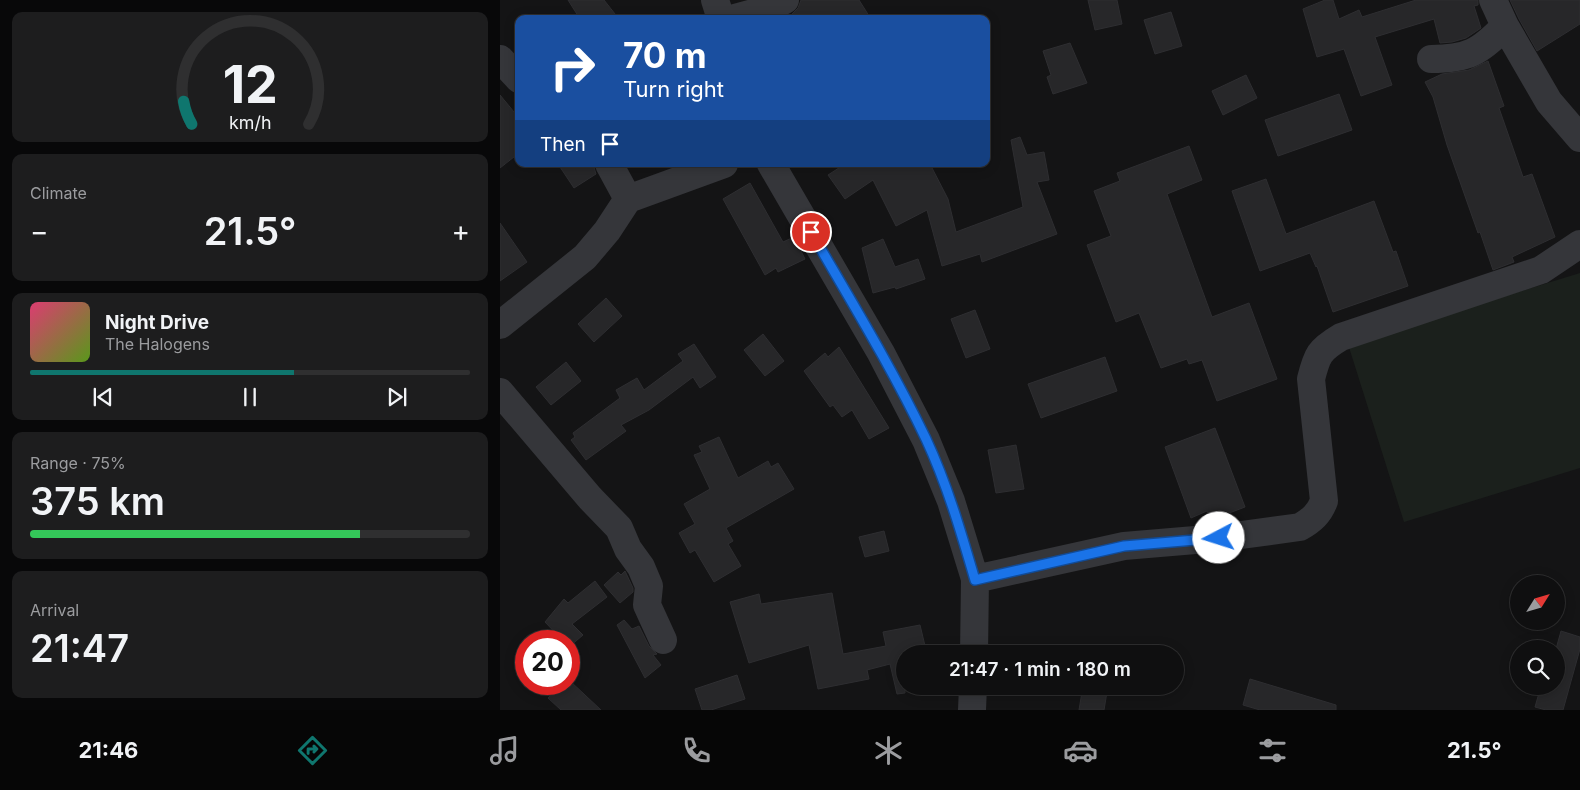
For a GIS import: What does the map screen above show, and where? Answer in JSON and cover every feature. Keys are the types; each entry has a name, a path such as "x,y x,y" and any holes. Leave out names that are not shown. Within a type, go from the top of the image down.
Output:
{"street":[{"path":"715,0 720,15"},
{"path":"746,15 768,9 785,0"},
{"path":"1493,0 1505,26 1550,102 1580,138"},
{"path":"1432,59 1451,59 1472,53 1488,44 1505,26"},
{"path":"500,59 515,75"},
{"path":"611,167 628,200"},
{"path":"500,325 585,257 607,231 628,200 716,167"},
{"path":"773,167 881,353 926,440 951,501 975,580 974,645"},
{"path":"975,580 1124,546 1219,538 1300,527 1311,521 1320,513 1324,501 1312,379 1315,361 1325,346 1341,336 1542,270 1580,244"},
{"path":"500,392 590,498 619,528 628,550 641,568 649,586 647,605 663,640"},
{"path":"972,710 973,695"}],"shaded area":[{"path":"1580,273 1580,468 1404,522 1348,344"}],"building":[{"path":"568,0 604,0 616,15 577,15"},
{"path":"801,0 859,0 868,15 793,15"},
{"path":"1088,0 1117,0 1122,24 1095,30"},
{"path":"1325,0 1333,0 1339,19 1359,10 1362,17 1416,0 1478,0 1478,5 1474,6 1481,28 1466,38 1440,43 1434,19 1375,37 1392,85 1361,96 1344,49 1317,57 1303,9"},
{"path":"1510,0 1580,0 1580,24 1537,51"},
{"path":"1171,12 1182,46 1155,54 1144,20"},
{"path":"1070,43 1087,83 1053,94 1047,77 1051,75 1043,51"},
{"path":"1488,61 1504,106 1499,108 1523,177 1532,174 1555,237 1512,257 1514,262 1493,270 1447,145 1433,97 1425,82 1442,74 1469,70"},
{"path":"1246,75 1257,98 1223,115 1212,91"},
{"path":"1339,94 1352,130 1278,156 1265,120"},
{"path":"500,95 515,113 515,156 500,168"},
{"path":"1020,137 1027,155 1044,152 1049,180 1037,182 1057,234 982,262 980,254 942,266 927,210 896,226 873,180 845,199 828,175 840,167 932,167 948,199 956,232 1023,207 1011,140"},
{"path":"1189,146 1202,180 1167,194 1212,317 1249,303 1277,379 1217,401 1202,360 1189,364 1187,359 1161,368 1139,313 1116,322 1087,245 1111,236 1094,191 1120,181 1117,173"},
{"path":"560,167 594,167 596,174 574,188"},
{"path":"1266,179 1286,234 1374,201 1393,252 1396,251 1408,286 1333,312 1317,266 1310,253 1260,271 1232,191"},
{"path":"750,183 783,242 794,237 805,259 778,272 776,268 765,275 723,199"},
{"path":"500,223 527,262 500,281"},
{"path":"883,239 895,267 918,259 925,279 896,289 895,287 873,293 862,248"},
{"path":"606,298 622,316 594,342 578,324"},
{"path":"975,310 990,349 966,358 951,319"},
{"path":"763,334 784,361 765,376 744,350"},
{"path":"694,344 716,377 700,388 693,377 649,410 621,425 626,431 586,460 571,440 575,437 573,433 620,398 616,390 637,378 644,390 683,361 678,354"},
{"path":"839,347 889,428 869,439 852,410 842,417 833,405 830,407 804,371 825,353 828,357"},
{"path":"1105,357 1117,391 1041,418 1028,384"},
{"path":"566,362 581,381 551,405 536,387"},
{"path":"1215,428 1245,507 1211,520 1207,511 1191,518 1165,447"},
{"path":"719,437 738,478 768,461 771,467 778,463 794,489 726,528 733,541 728,544 741,566 714,582 695,550 690,553 679,533 695,524 684,504 710,489 694,455 702,452 699,446"},
{"path":"1016,445 1024,489 996,493 988,450"},
{"path":"884,531 889,551 865,557 859,537"},
{"path":"625,571 633,592 620,603 604,585 618,572 621,575"},
{"path":"595,581 607,597 572,624 578,630 553,630 545,622 564,599 568,603"},
{"path":"832,593 843,654 886,646 883,632 920,625 925,645 896,645 896,690 890,664 867,670 869,679 818,689 809,645 749,663 730,602 759,594 761,604"},
{"path":"624,620 632,629 639,626 649,646 657,654 653,655 661,665 645,678 617,625"},
{"path":"1561,631 1580,637 1580,649 1563,710 1546,710 1535,707 1538,695 1565,695 1565,640 1558,640"},
{"path":"737,675 745,699 711,710 702,710 695,689"},
{"path":"1250,679 1336,705 1336,710 1260,710 1243,705"},
{"path":"580,690 601,710 561,710 548,698 551,695 580,695"},
{"path":"1082,695 1106,695 1104,710 1079,710"}],"route":[{"path":"811,232 881,353 926,440 951,501 975,580 1124,546 1219,538"}]}
